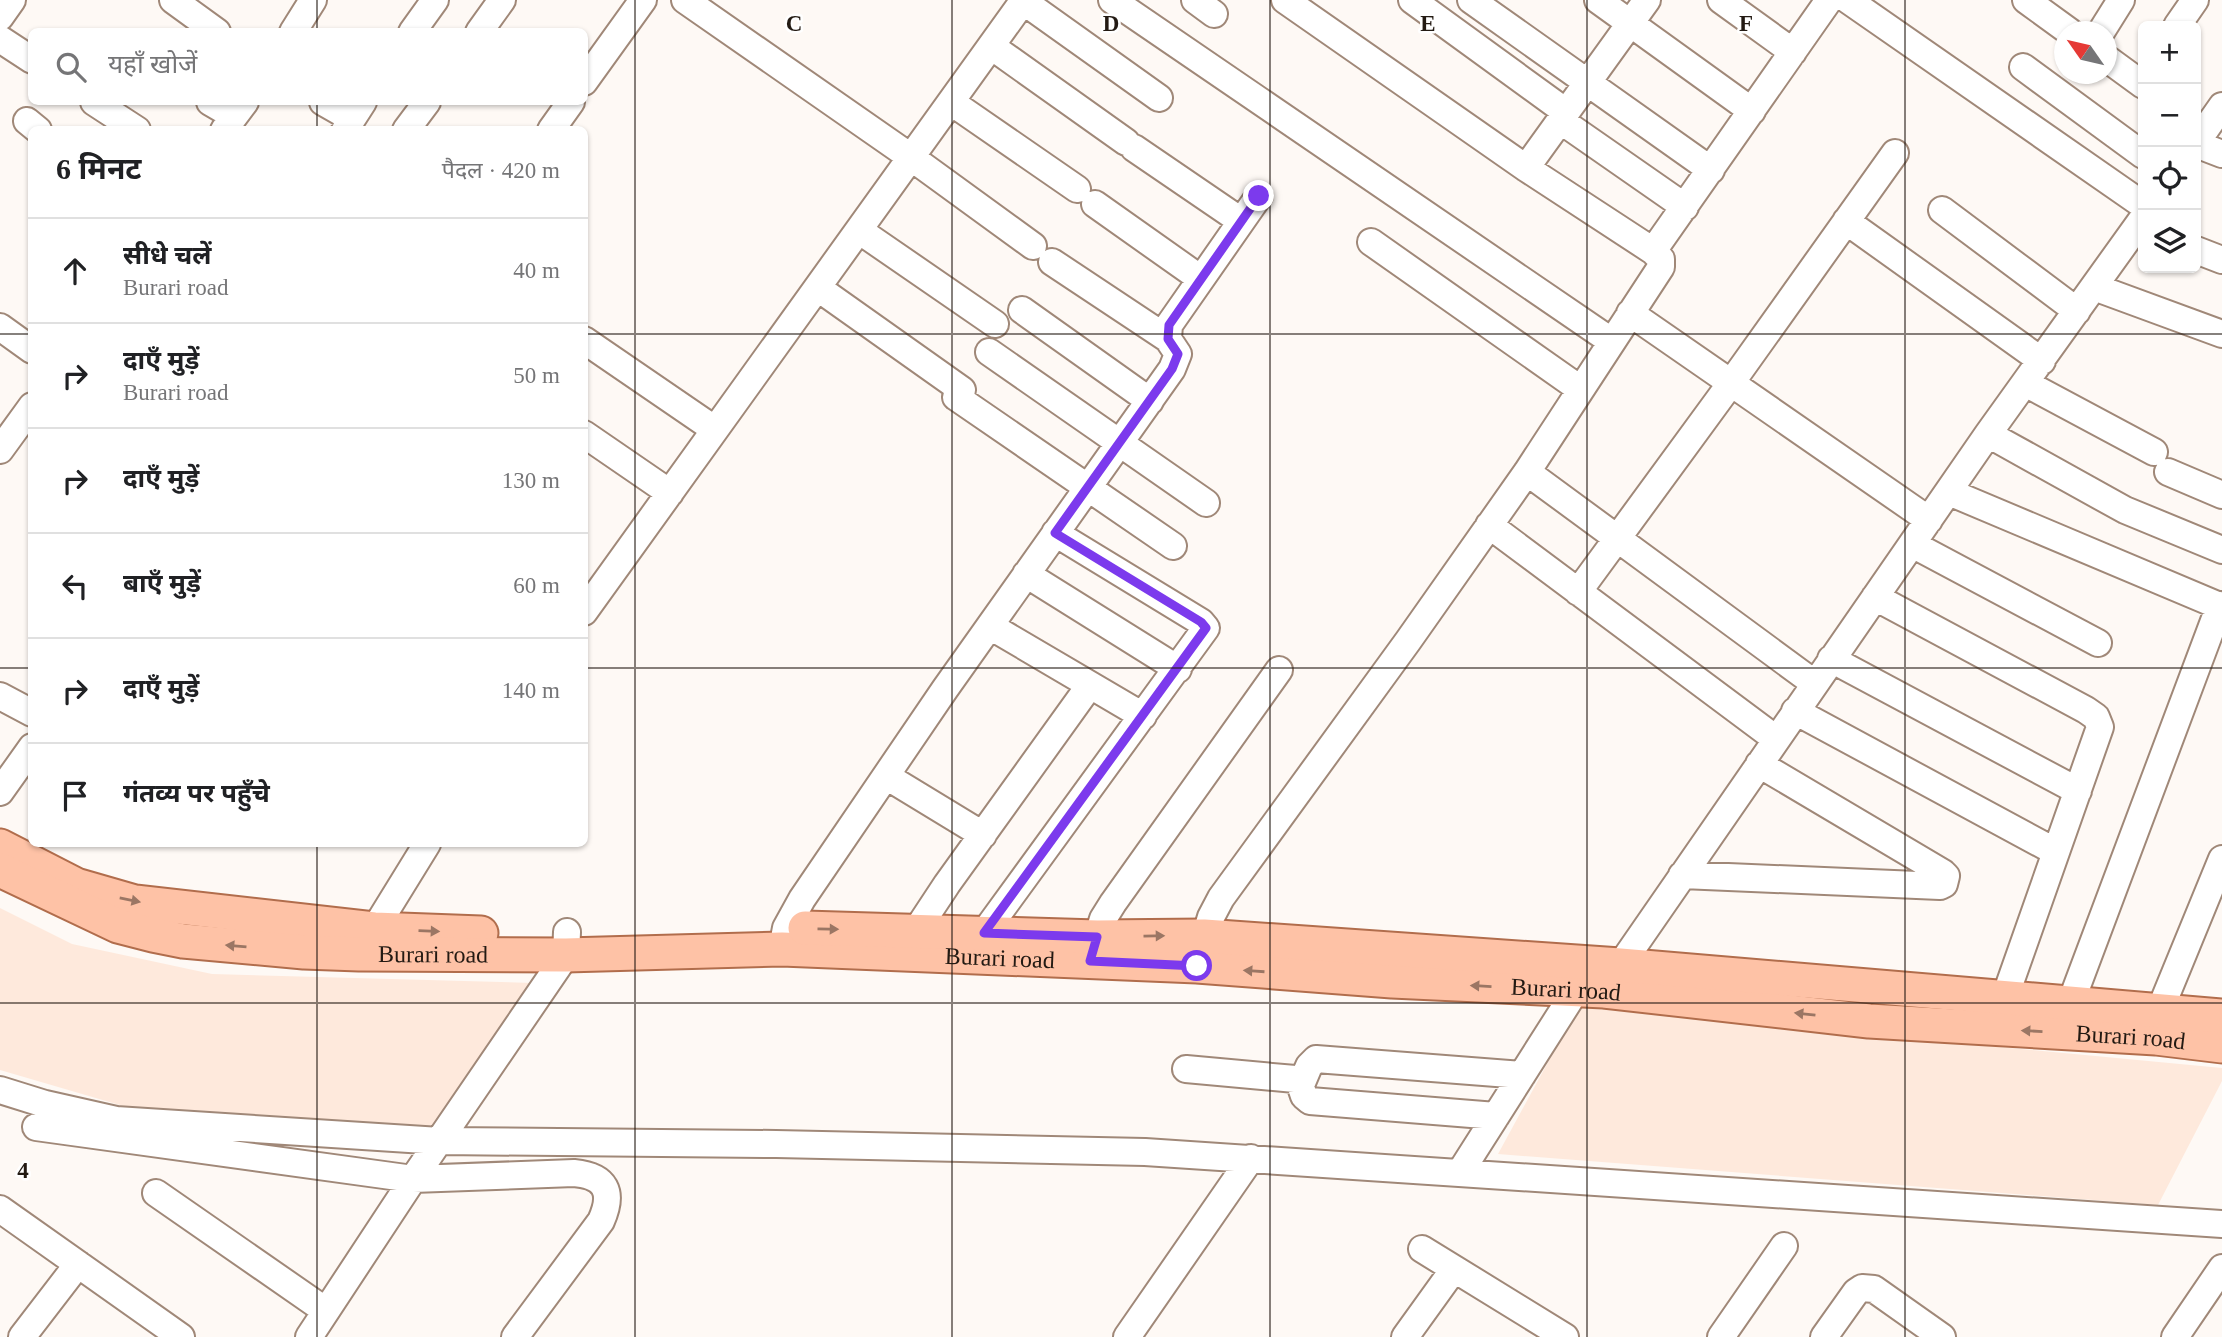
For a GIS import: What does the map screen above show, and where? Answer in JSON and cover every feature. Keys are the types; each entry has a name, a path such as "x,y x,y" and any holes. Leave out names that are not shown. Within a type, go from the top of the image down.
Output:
{"main road":[{"name":"Burari road","path":"0,846 76,885 135,902 367,942"},
{"name":"Burari road","path":"0,870 118,926 183,941 566,943 784,939 916,931 984,933 1093,949"},
{"name":"Burari road","path":"784,939 1200,951 1600,982 1869,1021 2158,1024 2222,1016"},
{"name":"Burari road","path":"1200,951 1392,981 1600,982 2005,997 2071,1002 2158,1024 2222,1046"}],"street":[{"path":"0,18 12,0"},
{"path":"173,0 212,28"},
{"path":"415,28 435,0"},
{"path":"482,28 502,0"},
{"path":"588,76 643,0"},
{"path":"685,0 912,158 1043,254 1168,339 1178,354 1177,360 1150,401 1026,574 802,899 784,939"},
{"path":"1112,0 1611,341"},
{"path":"1200,951 1221,898 1527,472 1661,267 1661,259 1653,251 1526,168 1285,0"},
{"path":"1471,0 1711,170"},
{"path":"1598,0 1752,111"},
{"path":"1526,168 1647,0"},
{"path":"1721,0 1793,51"},
{"path":"1653,251 1829,0"},
{"path":"1848,0 2138,218"},
{"path":"2108,21 2121,0"},
{"path":"2180,21 2195,0"},
{"path":"588,599 595,575 670,493 1024,1 1159,98"},
{"path":"1414,1 1685,208"},
{"path":"2038,3 2058,21"},
{"path":"0,39 28,57"},
{"path":"991,47 1241,221"},
{"path":"2117,65 2138,78"},
{"path":"2023,67 2138,151"},
{"path":"951,102 1200,279"},
{"path":"99,105 131,126"},
{"path":"215,105 234,116"},
{"path":"329,105 353,116"},
{"path":"409,126 425,105"},
{"path":"554,126 569,105"},
{"path":"2201,131 2222,106"},
{"path":"2201,137 2222,154"},
{"path":"1578,592 1895,153"},
{"path":"1168,339 1169,325 1259,196"},
{"path":"1942,210 2077,311"},
{"path":"1846,221 2042,361"},
{"path":"1461,1171 1522,1075 1600,982 1682,875 1988,434 2138,224"},
{"path":"860,231 995,324"},
{"path":"1371,242 1580,389"},
{"path":"2201,252 2222,260"},
{"path":"2094,287 2222,334"},
{"path":"818,288 962,390 956,397 1173,546"},
{"path":"1022,310 1150,401"},
{"path":"1630,313 1930,520"},
{"path":"0,327 28,347"},
{"path":"588,343 714,429"},
{"path":"989,352 1206,503"},
{"path":"2025,383 2222,495"},
{"path":"0,450 28,412"},
{"path":"1988,434 2124,510 2222,550"},
{"path":"588,437 670,493"},
{"path":"1527,472 1814,683"},
{"path":"1949,492 2221,606 2071,1002"},
{"path":"1489,525 1776,739"},
{"path":"984,933 1206,628 1201,622 1055,533"},
{"path":"1912,544 2098,643"},
{"path":"1026,574 1178,669"},
{"path":"1875,597 2096,717 2100,727 2005,997"},
{"path":"990,626 1143,716"},
{"path":"1831,659 2078,790"},
{"path":"1093,949 1103,919 1113,903 1279,670"},
{"path":"916,931 1090,685"},
{"path":"0,696 28,711"},
{"path":"1795,711 2056,852"},
{"path":"0,792 28,753"},
{"path":"1682,875 1940,886 1944,884 1946,876 1943,873 1759,764"},
{"path":"886,776 983,835"},
{"path":"367,942 426,847"},
{"path":"2158,1024 2216,892 2222,859"},
{"path":"309,1337 566,943"},
{"path":"1301,1085 1309,1066 1316,1059 1522,1075"},
{"path":"1186,1069 1291,1078 1299,1081 1304,1096 1310,1101 1496,1116"},
{"path":"0,1090 45,1104 116,1120 426,1161 1117,1151 1461,1171 2222,1224"},
{"path":"36,1128 574,1173 595,1177 604,1185 608,1195 607,1208 601,1221 515,1337"},
{"path":"1127,1337 1251,1158"},
{"path":"156,1193 326,1311"},
{"path":"0,1209 181,1337"},
{"path":"1721,1337 1784,1246"},
{"path":"1422,1249 1454,1269 1531,1328 1565,1337"},
{"path":"22,1337 78,1264"},
{"path":"2175,1337 2222,1268"},
{"path":"1405,1337 1454,1269"},
{"path":"1824,1337 1856,1292 1868,1288 1874,1289 1942,1337"}],"shaded area":[{"path":"0,908 72,944 212,974 533,983 442,1129 130,1108 0,1070"},
{"path":"1578,1007 2222,1068 2222,1081 2158,1205 1498,1154"}],"route":[{"path":"1197,966 1090,961 1097,937 984,933 1206,628 1201,622 1055,533 1172,369 1178,354 1168,339 1169,325 1259,196"}]}
